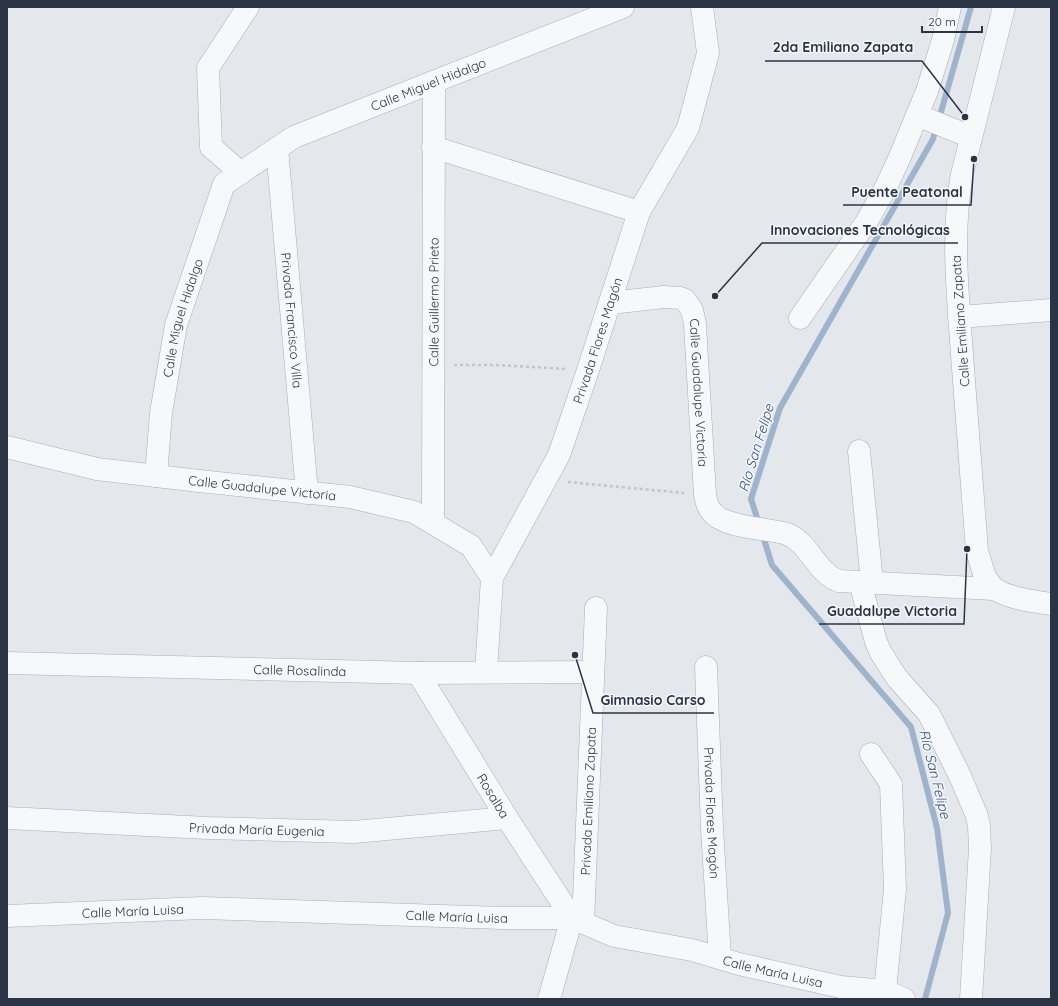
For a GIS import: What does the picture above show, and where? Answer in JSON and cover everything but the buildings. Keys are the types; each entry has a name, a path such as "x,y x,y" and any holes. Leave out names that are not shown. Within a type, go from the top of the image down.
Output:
{"street":[{"path":"241,173 211,147 208,68 248,7"},
{"path":"572,7 593,19"},
{"name":"Calle Miguel Hidalgo","path":"156,476 161,413 176,325 224,184 294,137 623,7"},
{"name":"Privada Flores Magón","path":"486,672 492,578 559,455 639,212 688,128 708,53 702,7"},
{"path":"800,318 867,221 884,191 898,159 922,117 943,40 950,7"},
{"name":"Calle Emiliano Zapata","path":"994,589 985,577 977,551 959,317 955,234 964,134 1004,7"},
{"name":"Calle Guillermo Prieto","path":"433,523 434,82"},
{"path":"922,117 964,134"},
{"path":"433,147 639,212"},
{"name":"Privada Francisco Villa","path":"277,148 307,493"},
{"name":"Calle Guadalupe Victoria","path":"610,303 672,296 685,300 692,310 695,324 705,496 712,513 721,519 735,524 788,534 798,541 832,578 846,582 866,582"},
{"path":"959,317 1051,310"},
{"name":"Calle Guadalupe Victoria","path":"7,447 97,469 350,497 414,512 471,546 492,578"},
{"path":"859,451 866,582 876,642 881,653 897,678 929,714 960,776 977,816 980,848 971,999"},
{"path":"866,582 994,589 1005,595 1020,599 1051,604"},
{"name":"Privada Emiliano Zapata","path":"549,999 577,920 596,608"},
{"name":"Calle Rosalinda","path":"7,663 418,672 593,672"},
{"name":"Privada Flores Magón","path":"706,667 712,828 720,958"},
{"name":"Rosalba","path":"418,672 507,818 577,920"},
{"path":"871,754 891,784 895,889 895,995"},
{"name":"Privada María Eugenia","path":"7,818 200,828 354,832 507,818"},
{"name":"Calle María Luisa","path":"7,916 202,908 577,920 614,936 692,950 739,964 841,987 895,995"}],"path":[{"path":"434,364 496,365 588,370"},
{"path":"545,480 705,496"}],"waterway":[{"name":"Río San Felipe","path":"939,119 971,7"},
{"name":"Río San Felipe","path":"759,524 751,499 780,408 933,139 936,128"},
{"name":"Río San Felipe","path":"762,533 772,565 911,727 937,828 948,913 925,999"}],"place":[{"name":"2da Emiliano Zapata","path":"965,117"},
{"name":"Puente Peatonal","path":"974,159"},
{"name":"Innovaciones Tecnológicas","path":"715,296"},
{"name":"Guadalupe Victoria","path":"967,549"},
{"name":"Gimnasio Carso","path":"575,655"}]}
